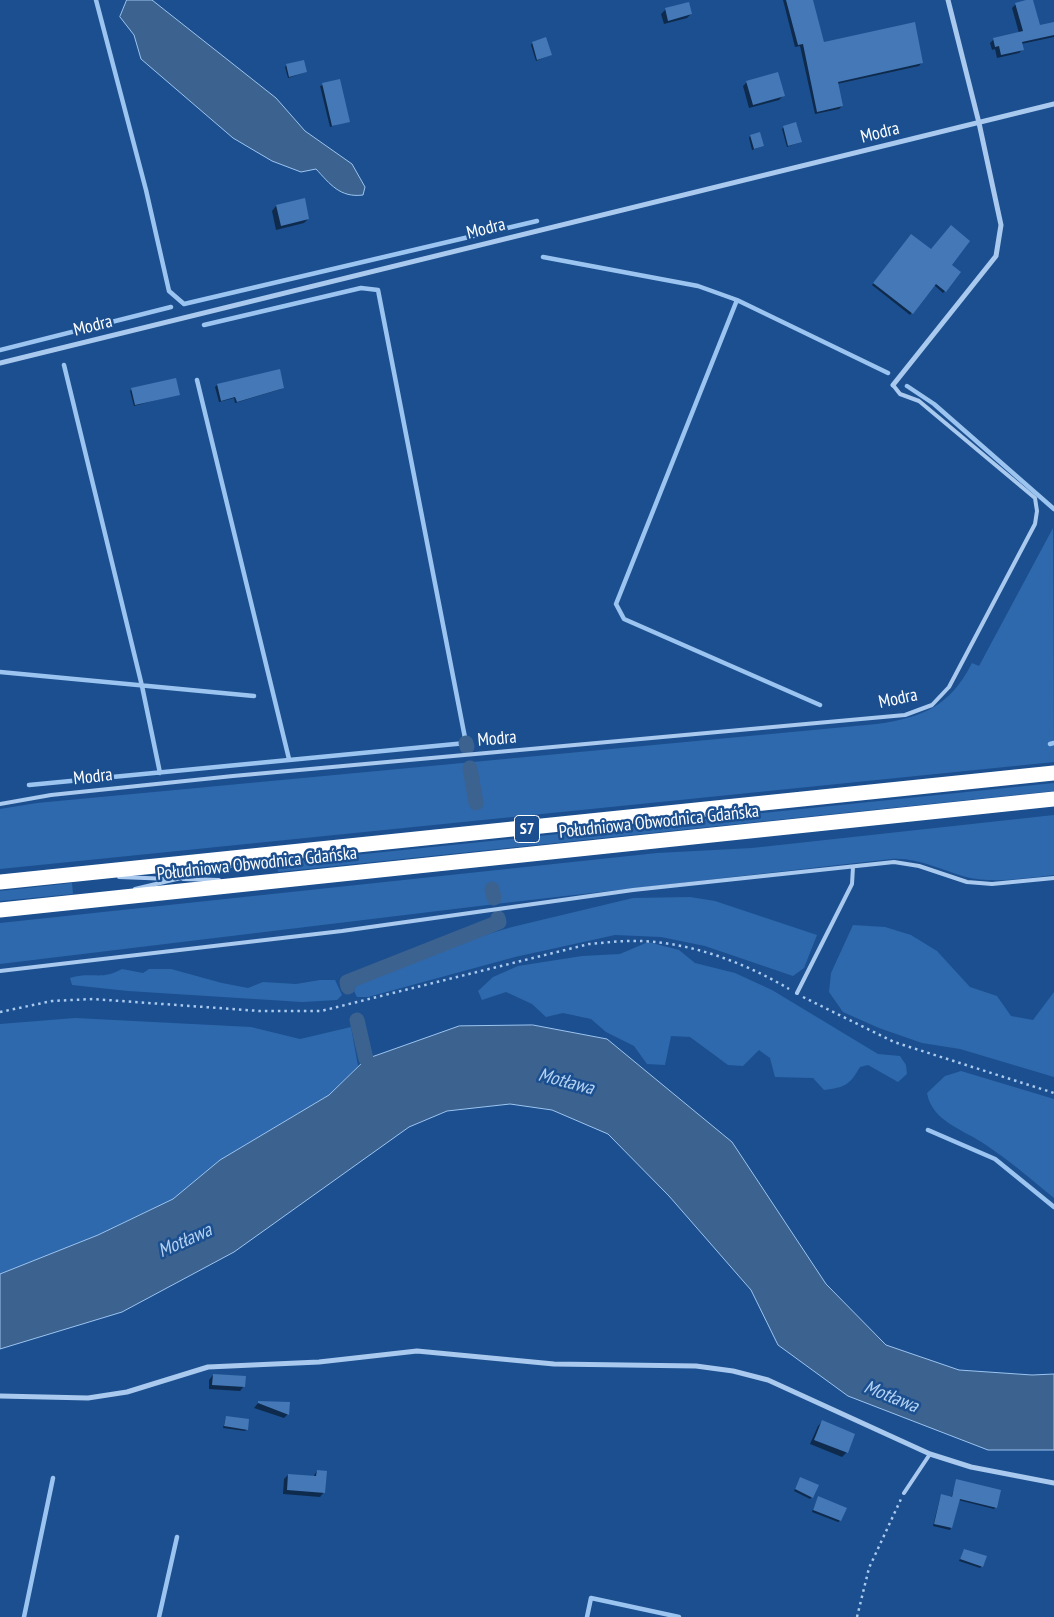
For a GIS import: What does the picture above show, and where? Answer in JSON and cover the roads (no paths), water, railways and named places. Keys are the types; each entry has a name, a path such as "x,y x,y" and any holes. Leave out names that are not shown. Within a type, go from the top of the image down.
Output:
{"highway":[{"name":"Południowa Obwodnica Gdańska","path":"0,882 1054,773"},
{"name":"Południowa Obwodnica Gdańska","path":"0,910 1054,799"}],"street":[{"path":"893,385 996,256 1001,225 979,123 948,0"},
{"name":"Modra","path":"0,363 1054,104"},
{"path":"0,1396 88,1398 128,1392 208,1367 319,1362 417,1352 554,1364 696,1366 734,1371 768,1380 930,1454 971,1467 1054,1483"}],"lane":[{"name":"Modra","path":"0,804 51,795 233,776 905,715 932,704 949,687 1036,524 1037,511 1035,498 918,401 900,394 893,385"},
{"path":"130,890 276,854"},
{"path":"0,971 342,931 633,890 853,867 902,863 919,866 967,882 992,884 1054,878"},
{"path":"797,993 852,884 853,867"},
{"path":"72,875 224,880"},
{"path":"233,880 279,881"},
{"path":"74,902 121,892"},
{"path":"904,1493 930,1454"}],"water":[{"path":"127,0 152,0 276,98 305,131 352,164 365,187 363,195 342,192 331,185 316,169 301,172 272,161 233,138 141,59 134,35 120,17"},
{"name":"Motława","path":"533,1025 607,1039 732,1142 826,1284 886,1345 959,1370 1032,1375 1054,1374 1054,1450 988,1450 848,1396 778,1345 751,1290 669,1196 608,1134 552,1110 510,1104 447,1111 409,1127 234,1252 122,1312 0,1349 0,1274 98,1235 173,1199 220,1160 329,1095 366,1059 459,1026"}],"waterway":[{"path":"96,0 146,190 169,291 184,304 537,221"},
{"path":"543,257 698,286 737,300 888,373"},
{"path":"29,785 466,743 378,290 361,288 204,325"},
{"path":"737,300 616,604 624,619 820,705"},
{"path":"0,350 171,307"},
{"path":"64,365 142,686 160,773"},
{"path":"197,380 289,759"},
{"path":"907,386 934,404 1054,509"},
{"path":"0,672 254,696"},
{"path":"466,743 467,747"},
{"path":"1050,744 1054,743"},
{"path":"470,768 476,803"},
{"path":"492,889 494,898"},
{"path":"348,987 347,982 499,922 498,918"},
{"path":"357,1020 366,1059"},
{"path":"928,1130 995,1159 1054,1207"},
{"path":"24,1617 53,1478"},
{"path":"159,1617 177,1537"},
{"path":"587,1617 591,1598 679,1617"}]}
